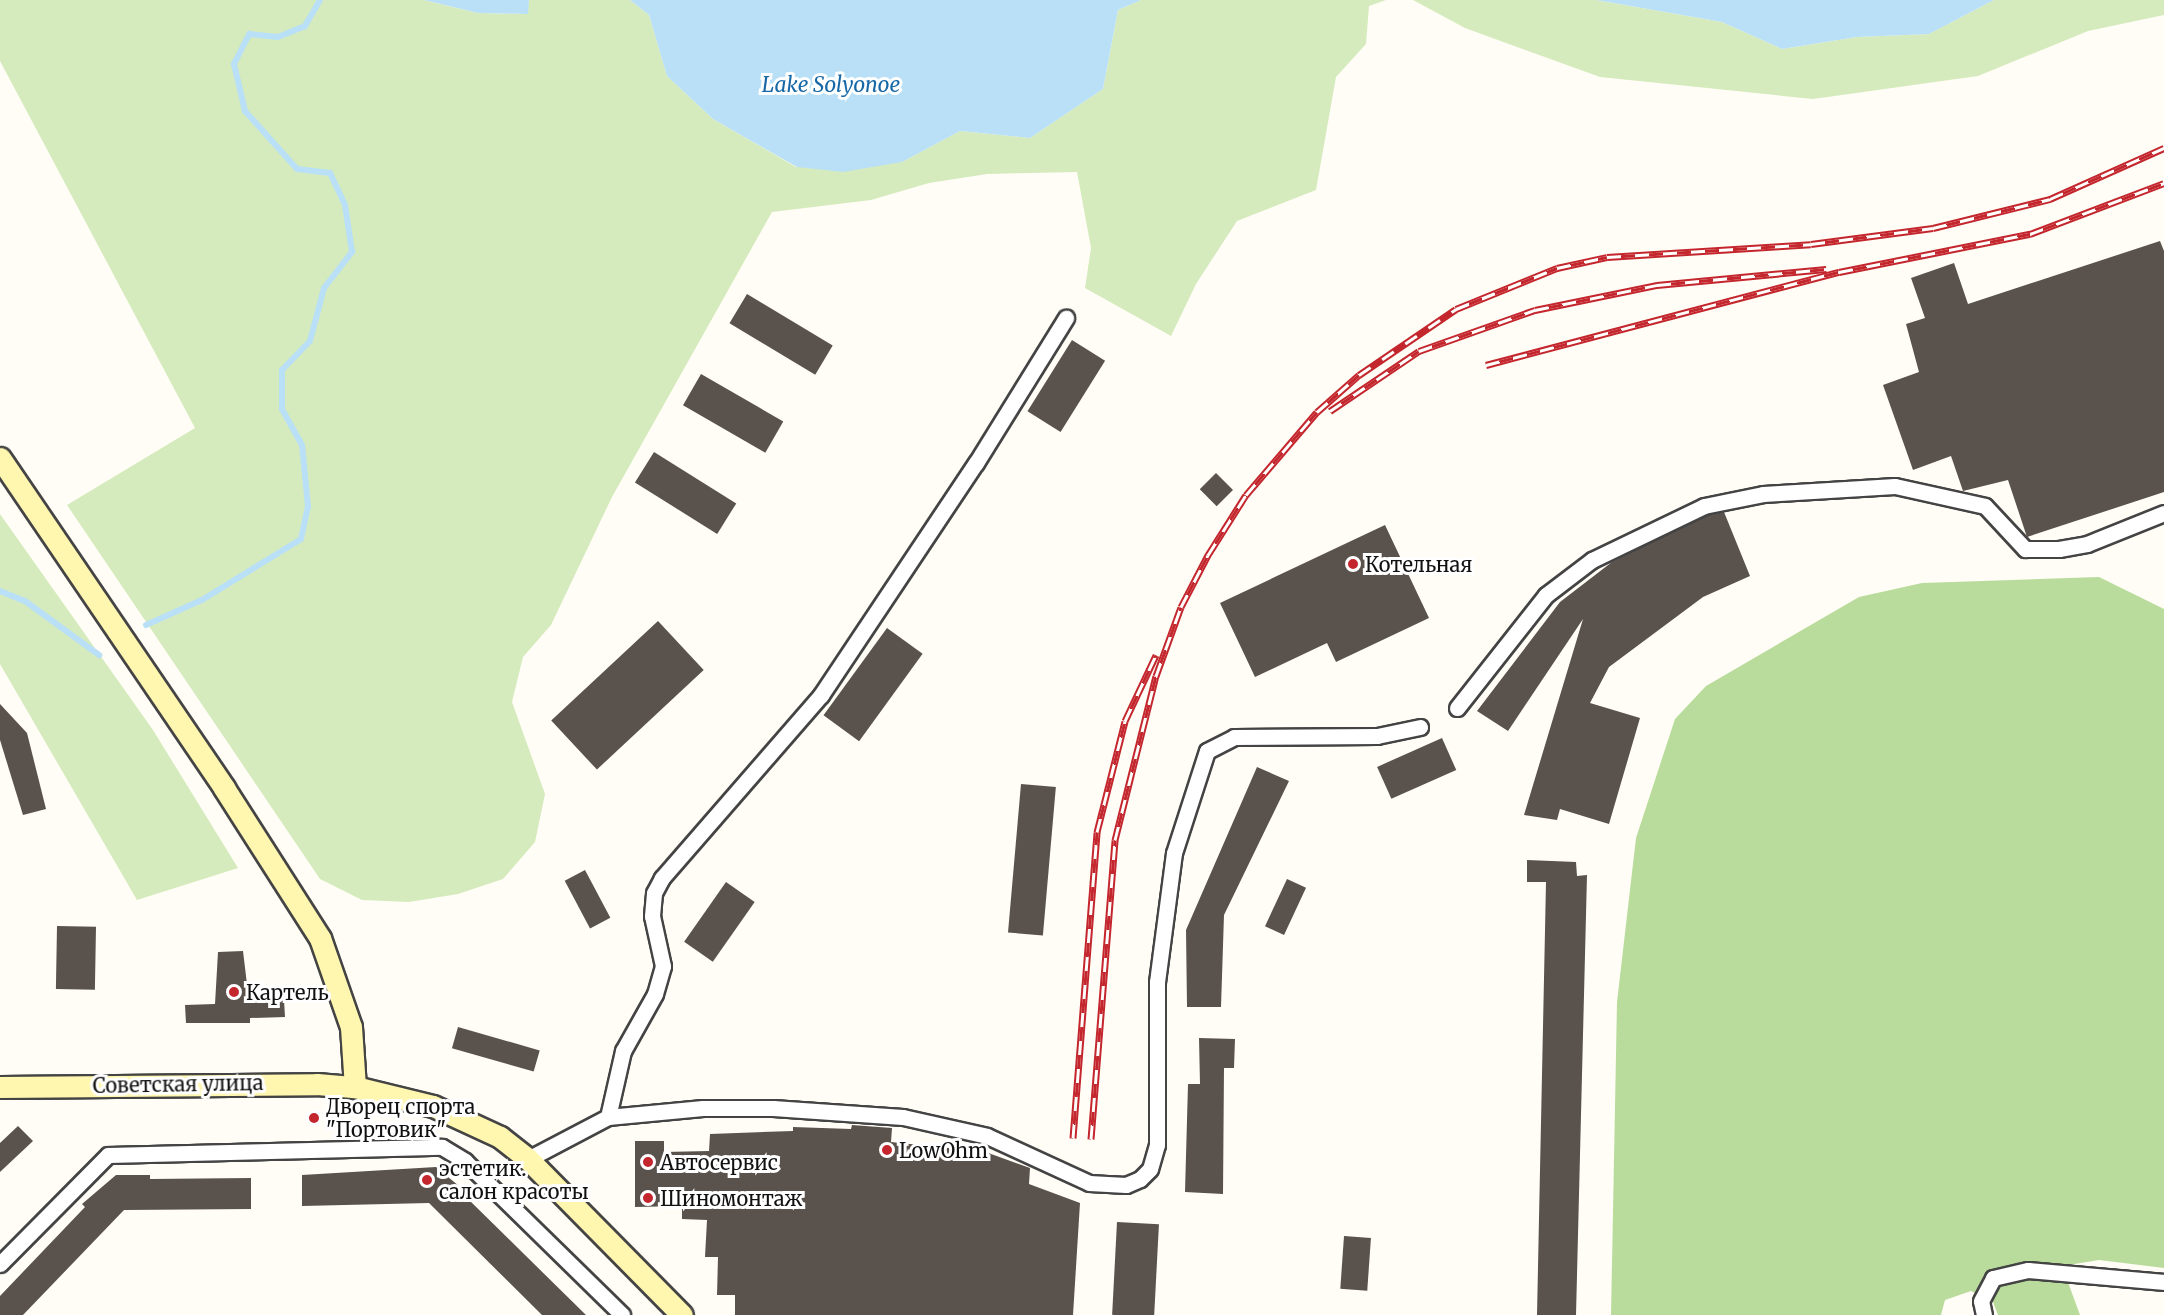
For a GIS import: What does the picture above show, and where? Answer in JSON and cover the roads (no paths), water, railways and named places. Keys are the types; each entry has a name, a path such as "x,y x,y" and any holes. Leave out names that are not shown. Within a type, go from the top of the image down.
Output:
{"main road":[{"path":"0,458 224,788 320,938 351,1027 355,1087"},
{"name":"Советская улица","path":"0,1087 258,1082 355,1087 433,1106 470,1121 528,1159 678,1314"}],"street":[{"path":"608,1117 623,1051 655,994 663,966 652,916 654,893 662,878 821,695 976,463 1066,318"},
{"path":"1457,708 1546,595 1592,560 1704,506 1763,494 1895,486 1985,506 2025,549 2059,549 2087,544 2164,513"},
{"path":"528,1159 608,1117 703,1108 903,1117 987,1136 1089,1183 1126,1185 1140,1179 1150,1169 1157,1145 1156,982 1174,853 1207,751 1234,737 1377,736 1420,727"},
{"path":"0,1264 108,1155 442,1147 465,1161 622,1315"},
{"path":"1984,1315 1981,1300 1993,1278 2028,1270 2164,1282"}],"water":[{"path":"424,0 529,0 528,14 478,13"},
{"name":"Lake Solyonoe","path":"630,0 1141,0 1118,10 1103,89 1030,138 960,131 902,162 843,172 797,167 713,119 667,76 649,15"},
{"path":"1596,0 1994,0 1929,34 1857,37 1782,49 1722,22"}],"waterway":[{"path":"146,625 202,600 301,539 308,507 302,445 282,409 282,370 310,341 324,288 352,252 345,205 330,173 297,169 245,111 234,64 249,34 278,37 305,26 320,0"},
{"path":"0,591 25,601 99,655"}],"railway":[{"path":"1091,1139 1115,840 1156,676 1181,607 1208,555 1246,495 1317,412 1359,375 1456,309 1557,268 1607,257 1811,244 1933,228 2050,199 2164,148"},
{"path":"1486,365 1839,272 2030,234 2164,183"},
{"path":"1330,411 1419,351 1535,310 1657,285 1826,269"},
{"path":"1073,1138 1097,832 1125,721 1156,655"}],"place":[{"name":"Котельная","path":"1353,564"},
{"name":"Картель","path":"234,992"},
{"name":"Дворец спорта \"Портовик\"","path":"314,1118"},
{"name":"LowOhm","path":"887,1150"},
{"name":"Автосервис","path":"648,1162"},
{"name":"эстетик. салон красоты","path":"427,1180"},
{"name":"Шиномонтаж","path":"648,1198"}]}
